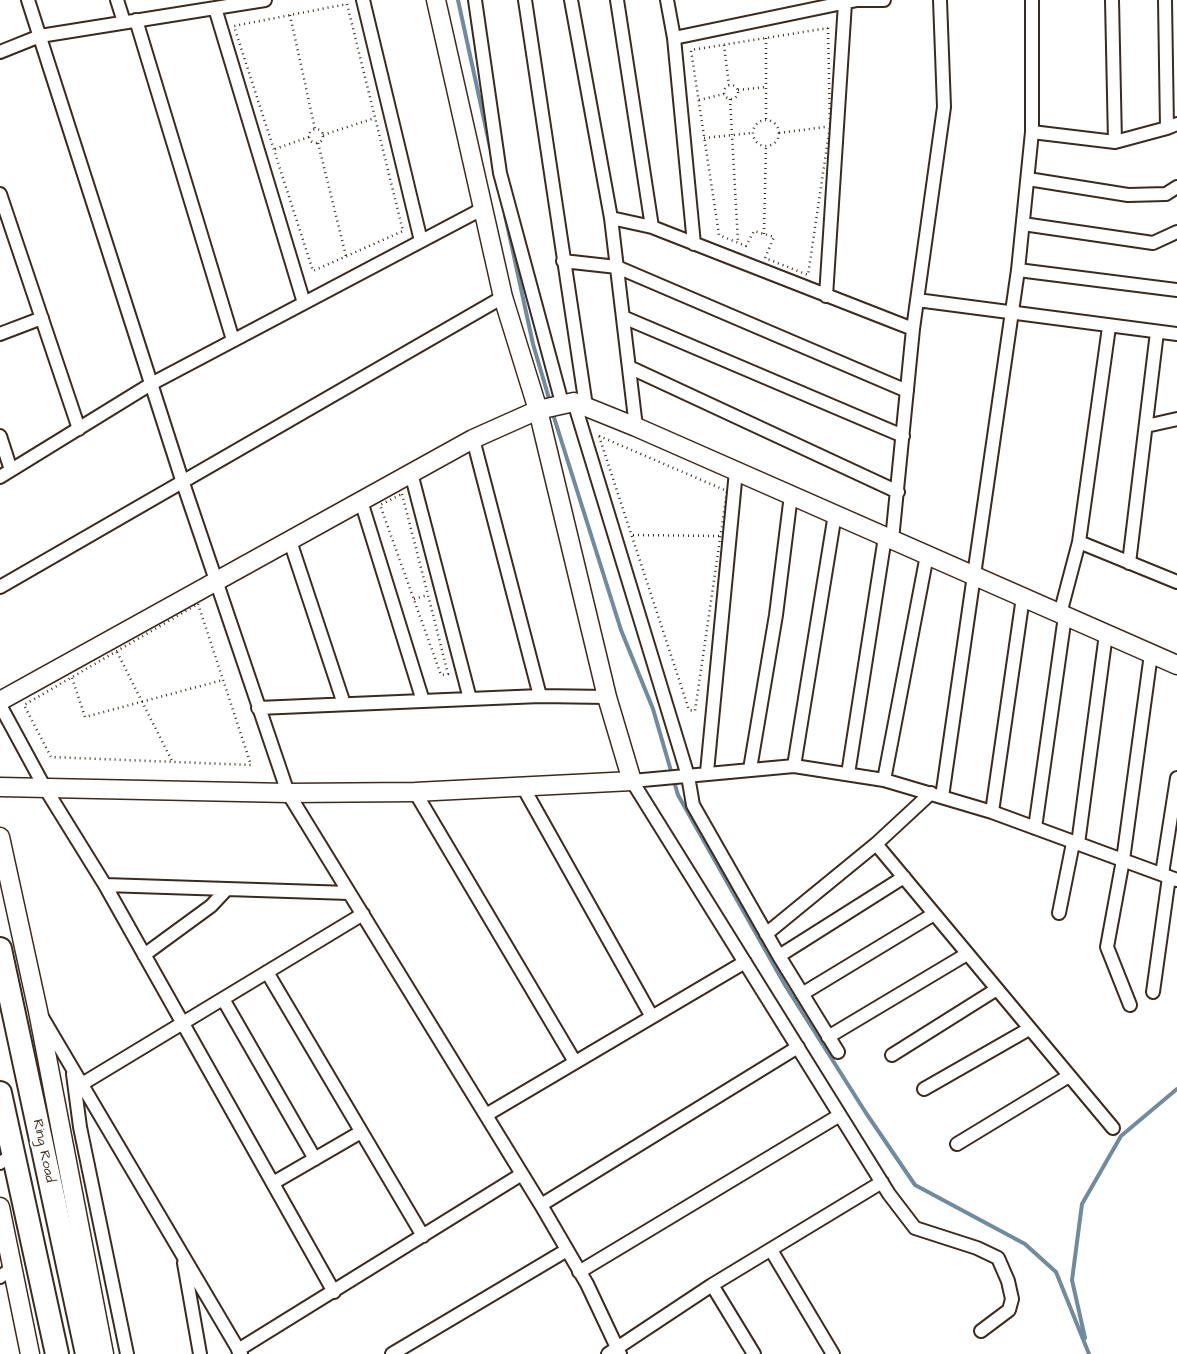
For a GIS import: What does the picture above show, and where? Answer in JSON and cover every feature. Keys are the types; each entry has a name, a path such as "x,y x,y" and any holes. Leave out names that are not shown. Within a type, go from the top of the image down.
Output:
{"highway":[{"name":"Ring Road","path":"0,949 87,1354"},
{"path":"0,1093 6,1159 57,1354"}],"street":[{"path":"28,0 215,582 288,793 541,1205 580,1272 615,1352 712,1286 882,1182"},
{"path":"117,0 130,21 233,340"},
{"path":"0,52 40,36 130,21 198,5 215,8 265,0"},
{"path":"363,0 421,241"},
{"path":"436,0 482,209 504,297 561,405"},
{"path":"475,0 500,173 561,405 692,805 779,956 838,1052"},
{"path":"525,0 563,261 561,405 607,697 632,781 882,1182 915,1228 977,1248 998,1258 1008,1281 1012,1298 1009,1310 981,1331"},
{"path":"571,0 611,218 636,427"},
{"path":"617,0 652,227"},
{"path":"667,0 674,38 694,244"},
{"path":"674,38 857,0 884,0"},
{"path":"848,774 898,492 913,329 944,107 940,0"},
{"path":"766,934 936,795 974,576 1018,270 1032,132 1032,0"},
{"path":"1112,0 1115,142"},
{"path":"1032,132 1115,142 1172,126 1165,0"},
{"path":"826,296 845,3"},
{"path":"215,8 304,303"},
{"path":"1028,179 1128,195 1166,194 1177,187"},
{"path":"0,194 79,429"},
{"path":"0,477 151,384 482,209"},
{"path":"611,218 652,227 913,329"},
{"path":"1023,224 1152,243 1176,237"},
{"path":"563,261 617,266 907,391"},
{"path":"1018,270 1177,290"},
{"path":"0,587 504,297"},
{"path":"917,300 1012,311 1109,327 1177,334"},
{"path":"623,317 903,436"},
{"path":"0,334 42,318"},
{"path":"1035,828 1063,615 1079,542 1109,327"},
{"path":"1129,563 1157,332"},
{"path":"629,367 898,492"},
{"path":"334,1292 105,885 45,788 0,703 473,439 561,405 636,427 1177,665"},
{"path":"1146,426 1177,419"},
{"path":"0,436 11,470"},
{"path":"473,439 540,696"},
{"path":"707,772 736,471"},
{"path":"411,472 470,699"},
{"path":"750,769 776,615 792,495"},
{"path":"361,501 423,701"},
{"path":"794,766 835,514"},
{"path":"290,541 344,704"},
{"path":"1079,542 1177,582"},
{"path":"884,780 927,555"},
{"path":"992,812 1022,597"},
{"path":"1059,913 1075,843 1106,634"},
{"path":"1130,1004 1107,948 1123,860 1151,654"},
{"path":"258,708 540,696 607,697"},
{"path":"0,787 288,793 415,792 651,781 707,772 794,766 884,780 936,795 992,812 1169,877"},
{"path":"1154,992 1169,877 1177,778"},
{"path":"523,787 652,1017"},
{"path":"415,792 575,1062"},
{"path":"0,837 38,1011 104,1354"},
{"path":"876,844 1029,1030 1113,1128"},
{"path":"779,956 904,878"},
{"path":"105,885 350,893"},
{"path":"144,955 211,906 226,890"},
{"path":"82,1084 362,914"},
{"path":"802,994 934,914"},
{"path":"828,1037 967,954"},
{"path":"486,1115 745,962"},
{"path":"267,972 423,1236"},
{"path":"892,1055 997,989"},
{"path":"222,999 315,1159"},
{"path":"38,1011 239,1352 522,1174"},
{"path":"924,1089 1029,1030"},
{"path":"541,1205 798,1047"},
{"path":"72,1069 80,1127 127,1354"},
{"path":"957,1144 1069,1076"},
{"path":"580,1272 840,1115"},
{"path":"273,1183 361,1132"},
{"path":"0,1207 6,1273 30,1354"},
{"path":"392,1354 567,1250"},
{"path":"771,1250 833,1354"},
{"path":"182,1255 200,1354"},
{"path":"712,1286 754,1354"}],"path":[{"path":"347,4 404,230 314,271 234,26 290,15 347,4"},
{"path":"290,15 315,129"},
{"path":"828,28 830,126 808,275 765,258 774,237 754,231 746,246 719,235 691,50 766,38 828,28"},
{"path":"766,38 766,120"},
{"path":"724,45 729,85 726,87 724,94"},
{"path":"729,85 733,85 738,90"},
{"path":"738,90 766,87"},
{"path":"730,99 737,97 738,90"},
{"path":"698,100 724,94"},
{"path":"724,94 730,99 738,243"},
{"path":"318,143 323,138 323,135 375,118"},
{"path":"766,120 776,124 779,133 775,143 766,146 756,142 753,132 757,123 766,120"},
{"path":"779,133 830,126"},
{"path":"309,137 311,130 315,129 319,129 323,135"},
{"path":"704,138 753,132"},
{"path":"274,149 309,137"},
{"path":"309,137 311,141 318,143"},
{"path":"318,143 346,256"},
{"path":"764,234 766,146"},
{"path":"695,711 689,710 599,436 727,491"},
{"path":"380,505 441,675 448,674 402,494"},
{"path":"632,535 720,536"},
{"path":"414,599 428,595"},
{"path":"24,705 51,757 251,765 198,604"},
{"path":"116,651 172,762"},
{"path":"72,677 86,717 223,680"}],"waterway":[{"path":"458,0 490,147"},
{"path":"505,215 533,344 550,402"},
{"path":"552,411 621,630 653,709 678,795 785,985 866,1113 915,1185 1025,1244 1056,1272 1089,1354"},
{"path":"1085,1338 1072,1280 1082,1204 1121,1136 1177,1089"}]}
